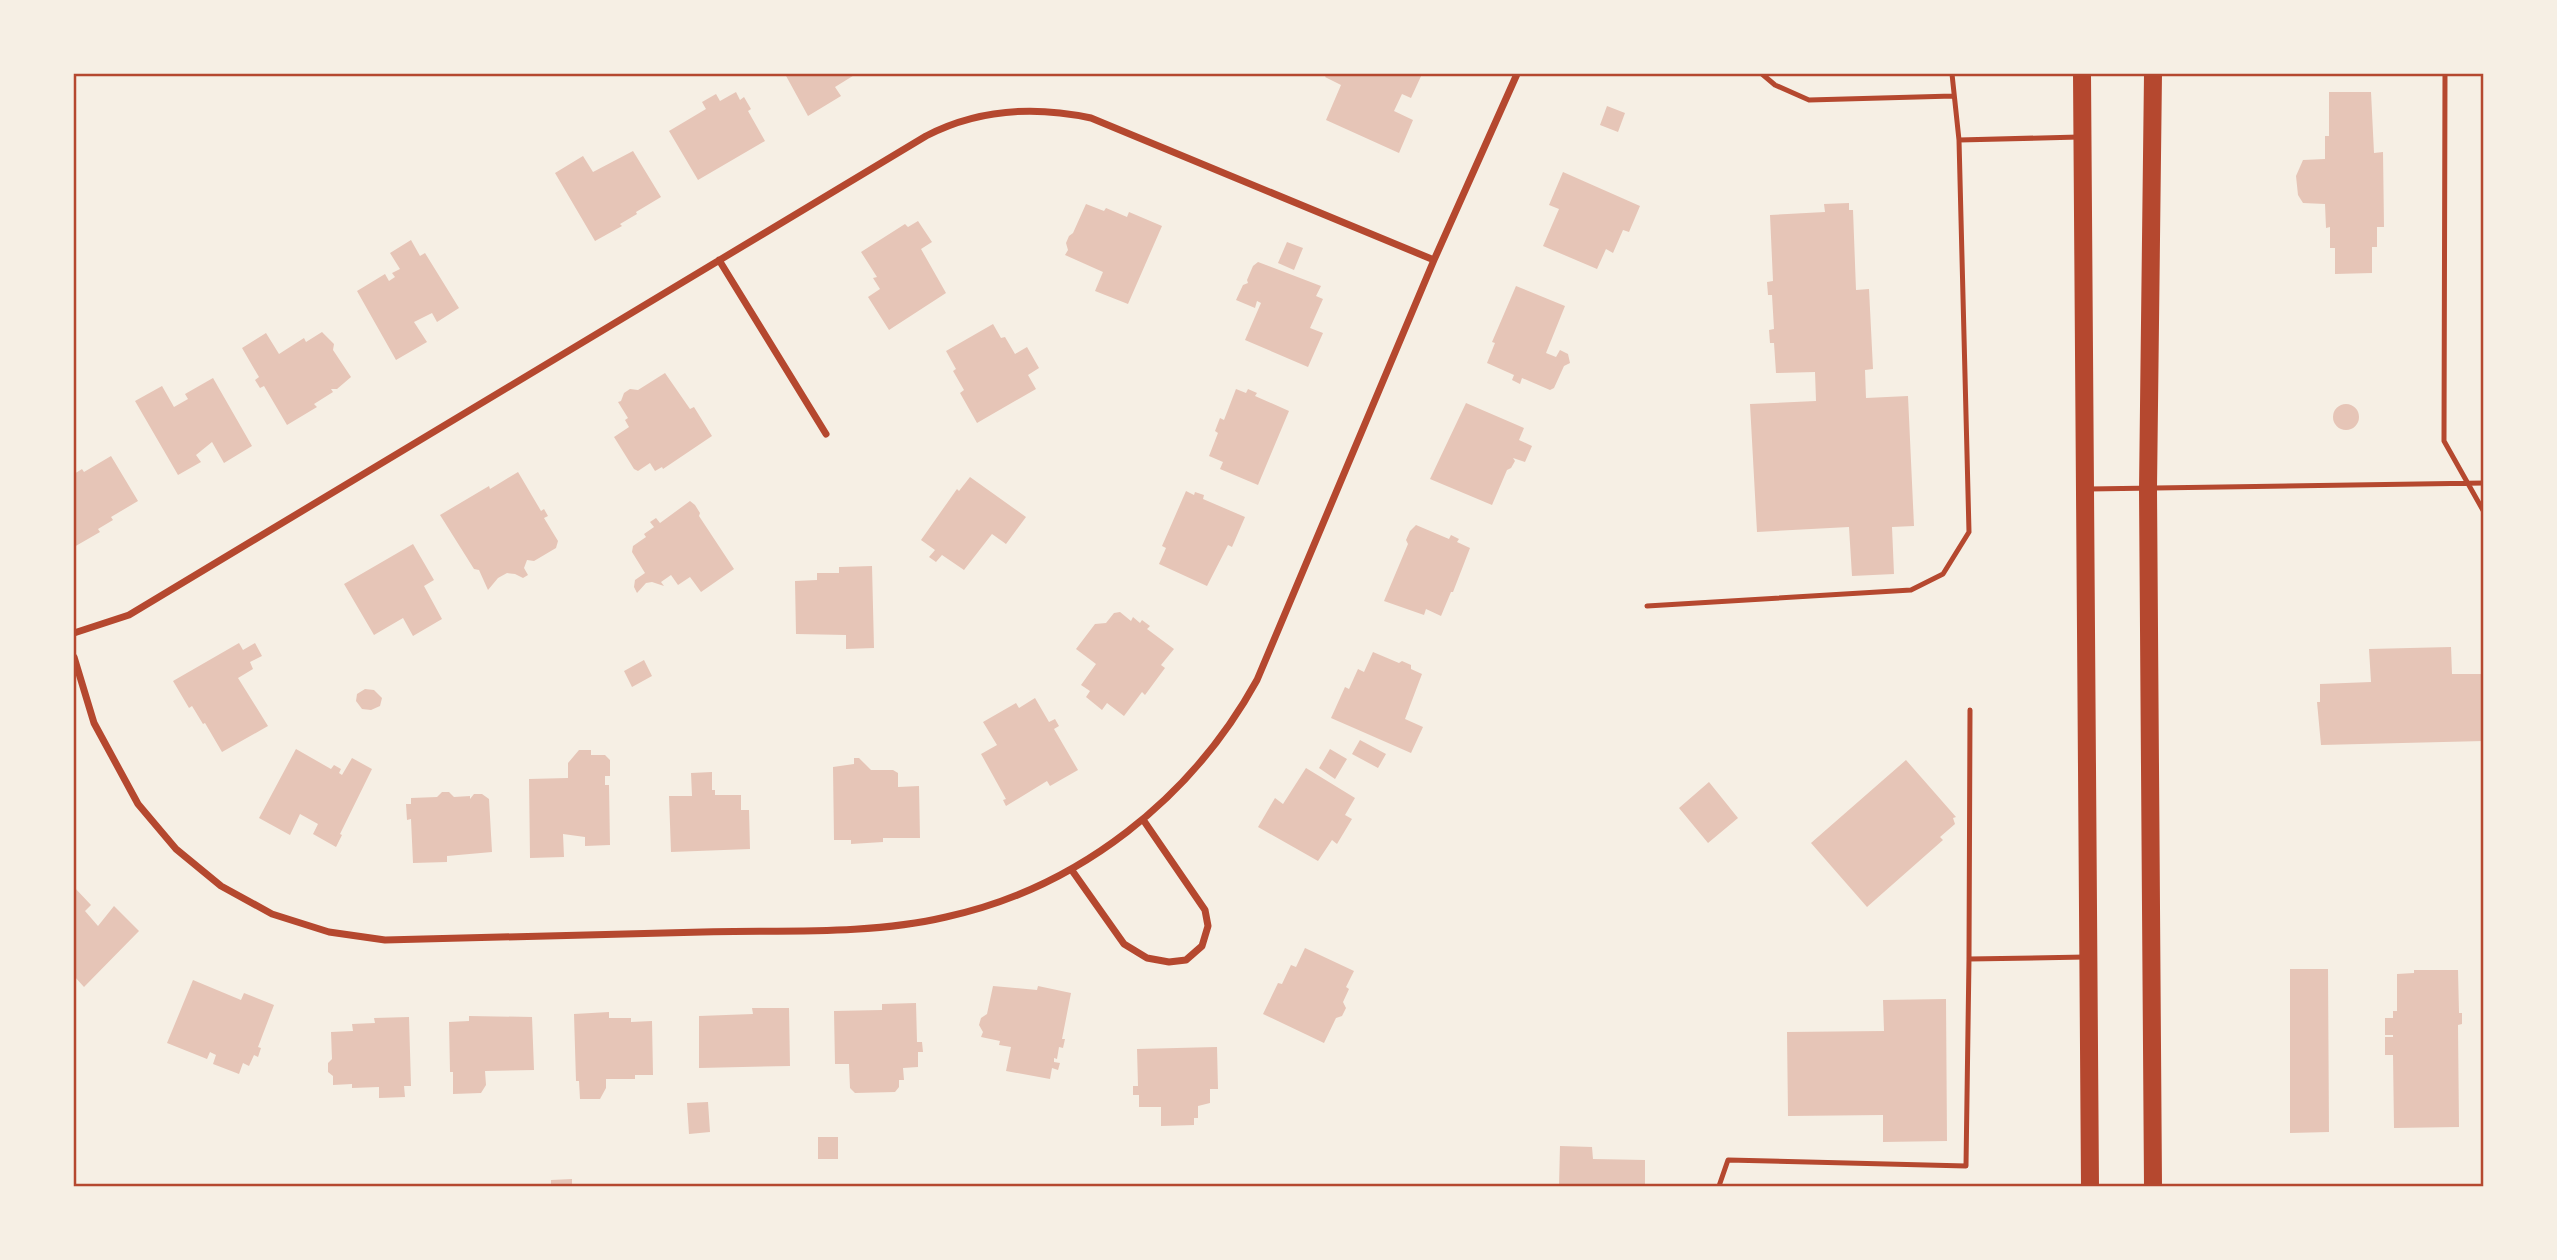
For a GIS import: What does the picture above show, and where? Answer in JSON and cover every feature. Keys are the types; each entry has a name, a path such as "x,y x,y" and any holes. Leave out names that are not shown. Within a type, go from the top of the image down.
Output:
{"main road":[{"path":"2082,74 2090,1186"},
{"path":"2152,1186 2148,489 2153,74"}],"street":[{"path":"74,656 94,723 138,804 176,849 221,886 272,914 329,932 385,940 841,930 945,918 997,904 1058,878 1144,821 1178,787 1242,708 1257,680 1434,260 1517,74"},
{"path":"74,633 130,615 946,126 980,115 1038,110 1091,118 1434,260"},
{"path":"719,260 825,434"},
{"path":"1072,869 1124,944 1147,958 1169,962 1186,960 1202,946 1208,926 1205,910 1144,821"}],"lane":[{"path":"1762,74 1775,85 1810,100 1952,96"},
{"path":"1647,606 1911,590 1943,575 1969,532 1959,140 1952,96 1952,74"},
{"path":"2445,74 2444,441 2483,512"},
{"path":"1959,140 2083,137"},
{"path":"2085,489 2483,483"},
{"path":"1719,1186 1728,1160 1966,1166 1970,710"},
{"path":"1969,959 2089,957"}],"building":[{"path":"785,74 856,74 835,87 841,96 808,116"},
{"path":"1327,74 1422,74 1411,98 1402,94 1394,111 1413,120 1399,153 1326,120 1341,85 1325,77"},
{"path":"736,92 740,100 744,97 751,109 748,111 765,141 698,180 669,131 706,109 702,102 716,94 720,101"},
{"path":"2329,92 2371,92 2374,153 2383,152 2384,227 2377,227 2377,247 2372,247 2372,273 2335,274 2335,248 2330,248 2330,227 2326,228 2325,204 2303,203 2298,195 2296,176 2303,160 2325,159 2325,136 2329,136"},
{"path":"1607,106 1625,113 1618,132 1600,125"},
{"path":"633,151 661,197 636,212 637,214 620,224 622,226 595,241 555,173 583,156 593,172"},
{"path":"1563,172 1640,206 1629,232 1623,230 1613,253 1606,249 1597,269 1543,246 1559,209 1549,205"},
{"path":"1849,203 1849,210 1853,210 1856,290 1869,289 1873,369 1865,370 1866,398 1908,396 1914,526 1892,527 1894,574 1852,576 1849,527 1757,532 1750,404 1816,401 1815,372 1776,373 1774,343 1770,343 1769,330 1774,329 1772,295 1768,295 1767,282 1773,281 1770,215 1825,212 1824,204"},
{"path":"1086,204 1104,211 1106,208 1127,217 1129,212 1162,226 1128,304 1095,291 1103,272 1065,255 1068,250 1066,243"},
{"path":"918,221 932,242 921,249 946,293 889,330 868,297 880,289 873,278 877,277 861,252 905,224 908,227"},
{"path":"411,240 420,256 425,253 459,308 437,322 432,313 414,322 427,342 396,360 357,291 385,274 389,281 395,277 392,273 400,269 390,253"},
{"path":"1287,242 1303,248 1294,270 1278,263"},
{"path":"1258,262 1321,286 1316,296 1323,299 1310,328 1323,333 1308,367 1245,340 1261,303 1257,301 1255,308 1236,300 1243,285 1248,283 1253,266"},
{"path":"1516,286 1565,306 1546,353 1556,357 1560,350 1568,354 1570,363 1564,366 1554,388 1550,390 1522,378 1520,384 1512,380 1514,375 1487,363 1495,343 1492,342"},
{"path":"993,324 1015,354 1027,347 1039,368 1028,375 1036,389 977,423 960,393 964,390 946,351"},
{"path":"322,332 334,344 333,350 351,377 314,404 317,407 287,425 264,386 260,388 255,380 259,377 242,348 266,333 279,354 304,338 306,342"},
{"path":"665,373 690,409 694,407 712,436 663,469 662,467 655,471 650,463 638,471 634,469 614,437 629,427 625,420 628,418 618,402 630,389 638,390"},
{"path":"213,378 252,446 224,463 212,442 196,455 201,462 178,475 135,401 162,386 174,407 188,399 185,394"},
{"path":"1236,389 1246,393 1248,389 1257,393 1255,396 1289,411 1258,485 1220,469 1223,462 1209,456 1218,433 1215,431 1220,418 1224,420"},
{"path":"1466,403 1524,428 1519,440 1532,446 1525,462 1513,458 1515,461 1507,470 1492,505 1430,479"},
{"path":"2346,404 2355,408 2359,417 2355,426 2346,430 2337,426 2333,417 2337,408"},
{"path":"111,456 138,501 111,517 113,520 98,529 100,532 74,547 74,474 82,469 84,472"},
{"path":"518,472 541,511 544,509 548,516 544,518 558,541 556,548 534,561 527,560 524,568 528,575 523,578 507,573 498,578 488,590 479,570 474,569 440,515"},
{"path":"970,477 1026,517 1006,544 992,534 964,570 942,555 936,562 929,557 935,550 921,540 957,489 959,491"},
{"path":"1186,491 1194,495 1195,492 1204,495 1203,499 1245,517 1232,547 1228,545 1207,586 1159,564 1166,548 1162,546"},
{"path":"690,501 734,569 701,592 690,577 678,585 671,575 661,582 664,586 646,583 637,593 635,580 645,573 632,552 633,546 654,527 650,522 656,518 660,523"},
{"path":"1416,525 1449,539 1451,535 1459,539 1457,542 1470,548 1441,616 1426,609 1424,615 1384,601 1408,544 1406,540"},
{"path":"413,544 434,580 424,586 442,619 413,636 403,618 374,635 344,584"},
{"path":"872,566 874,648 846,649 846,635 796,634 795,581 817,580 817,573 839,573 839,567"},
{"path":"1120,612 1131,621 1133,617 1140,623 1142,620 1150,626 1147,629 1174,649 1161,665 1165,668 1145,695 1142,692 1124,716 1107,703 1102,710 1086,697 1090,691 1081,685 1096,664 1076,649 1095,624 1106,623 1114,613"},
{"path":"239,643 243,650 255,643 262,656 250,662 253,669 238,678 268,726 222,752 205,723 203,724 192,706 189,708 173,681"},
{"path":"2451,647 2452,674 2481,674 2484,741 2321,745 2317,702 2320,702 2320,684 2371,682 2369,649"},
{"path":"1373,652 1411,665 1411,669 1422,674 1405,719 1423,727 1411,753 1331,718 1345,687 1349,689 1358,669 1364,672"},
{"path":"644,660 652,676 632,687 624,671"},
{"path":"365,689 374,690 382,698 380,706 371,710 362,709 356,701 357,694"},
{"path":"1035,698 1049,722 1055,719 1059,726 1054,729 1078,770 1050,786 1047,781 1006,806 1003,800 1006,799 981,754 997,745 983,722 1016,703 1019,708"},
{"path":"1360,740 1386,754 1378,768 1352,754"},
{"path":"296,749 331,769 334,765 341,769 339,773 342,775 352,758 372,769 336,847 313,834 318,824 300,814 290,835 259,818"},
{"path":"1330,749 1347,759 1335,779 1319,768"},
{"path":"579,750 591,750 591,755 605,755 610,760 610,776 605,776 605,785 609,785 610,845 585,846 585,837 563,834 564,857 530,858 529,779 568,778 568,763"},
{"path":"854,758 859,758 871,770 893,770 898,773 898,787 919,786 920,838 883,838 883,842 851,844 851,840 834,840 833,767 854,764"},
{"path":"1906,760 1956,817 1953,818 1955,824 1940,837 1943,840 1867,907 1811,843"},
{"path":"1306,768 1355,798 1345,815 1352,819 1337,844 1332,840 1318,861 1258,827 1275,798 1283,804"},
{"path":"712,772 712,790 715,790 715,795 741,795 741,810 749,810 750,849 671,852 669,796 692,796 691,773"},
{"path":"1709,782 1738,818 1708,843 1679,808"},
{"path":"442,792 449,792 454,797 470,796 470,799 474,794 482,794 489,799 492,852 447,856 447,862 413,863 411,819 407,820 406,804 411,804 411,798 437,797"},
{"path":"74,887 91,905 85,911 98,926 114,906 139,931 84,987 74,976"},
{"path":"1305,948 1354,971 1346,987 1349,989 1343,1002 1346,1008 1342,1016 1336,1018 1324,1043 1263,1014 1278,983 1282,984 1291,965 1296,967"},
{"path":"2290,969 2328,969 2329,1132 2290,1133"},
{"path":"2414,970 2458,970 2459,1013 2462,1013 2462,1024 2458,1025 2459,1127 2394,1128 2393,1055 2385,1055 2385,1037 2393,1035 2385,1035 2385,1018 2393,1018 2393,1011 2397,1011 2397,974 2414,973"},
{"path":"193,980 241,1000 244,993 274,1005 258,1047 261,1048 258,1057 254,1055 249,1066 243,1063 239,1074 213,1064 216,1055 210,1052 207,1059 167,1043"},
{"path":"993,986 1037,990 1038,986 1071,993 1062,1039 1065,1039 1063,1048 1059,1047 1057,1059 1054,1058 1054,1062 1060,1063 1058,1070 1052,1068 1050,1079 1006,1071 1011,1047 999,1045 1000,1041 981,1037 983,1032 979,1025 981,1018 987,1014"},
{"path":"1946,999 1947,1141 1883,1142 1883,1115 1788,1116 1787,1032 1884,1031 1883,1000"},
{"path":"916,1003 917,1042 922,1042 923,1052 918,1052 918,1067 903,1068 904,1080 899,1080 899,1087 895,1092 855,1093 850,1088 849,1064 835,1064 834,1011 882,1010 882,1004"},
{"path":"752,1008 789,1008 790,1066 699,1068 699,1016 753,1014"},
{"path":"609,1012 609,1018 631,1018 631,1022 652,1021 653,1075 635,1075 635,1079 606,1079 606,1088 600,1099 580,1099 579,1081 576,1081 574,1014"},
{"path":"469,1016 532,1017 534,1070 485,1071 486,1085 481,1093 453,1094 449,1022 469,1021"},
{"path":"409,1017 411,1086 404,1086 405,1097 379,1098 379,1087 352,1088 352,1084 333,1085 333,1076 328,1072 328,1063 332,1059 331,1032 353,1031 352,1024 375,1023 374,1018"},
{"path":"1217,1047 1218,1089 1210,1089 1210,1103 1198,1106 1198,1118 1194,1118 1194,1125 1161,1126 1161,1107 1139,1107 1139,1095 1133,1095 1133,1086 1138,1086 1137,1049"},
{"path":"708,1102 710,1132 689,1134 687,1103"},
{"path":"818,1137 838,1137 838,1159 818,1159"},
{"path":"1560,1146 1592,1147 1593,1159 1645,1160 1645,1186 1559,1186"},
{"path":"572,1179 572,1186 551,1186 551,1180"}]}
